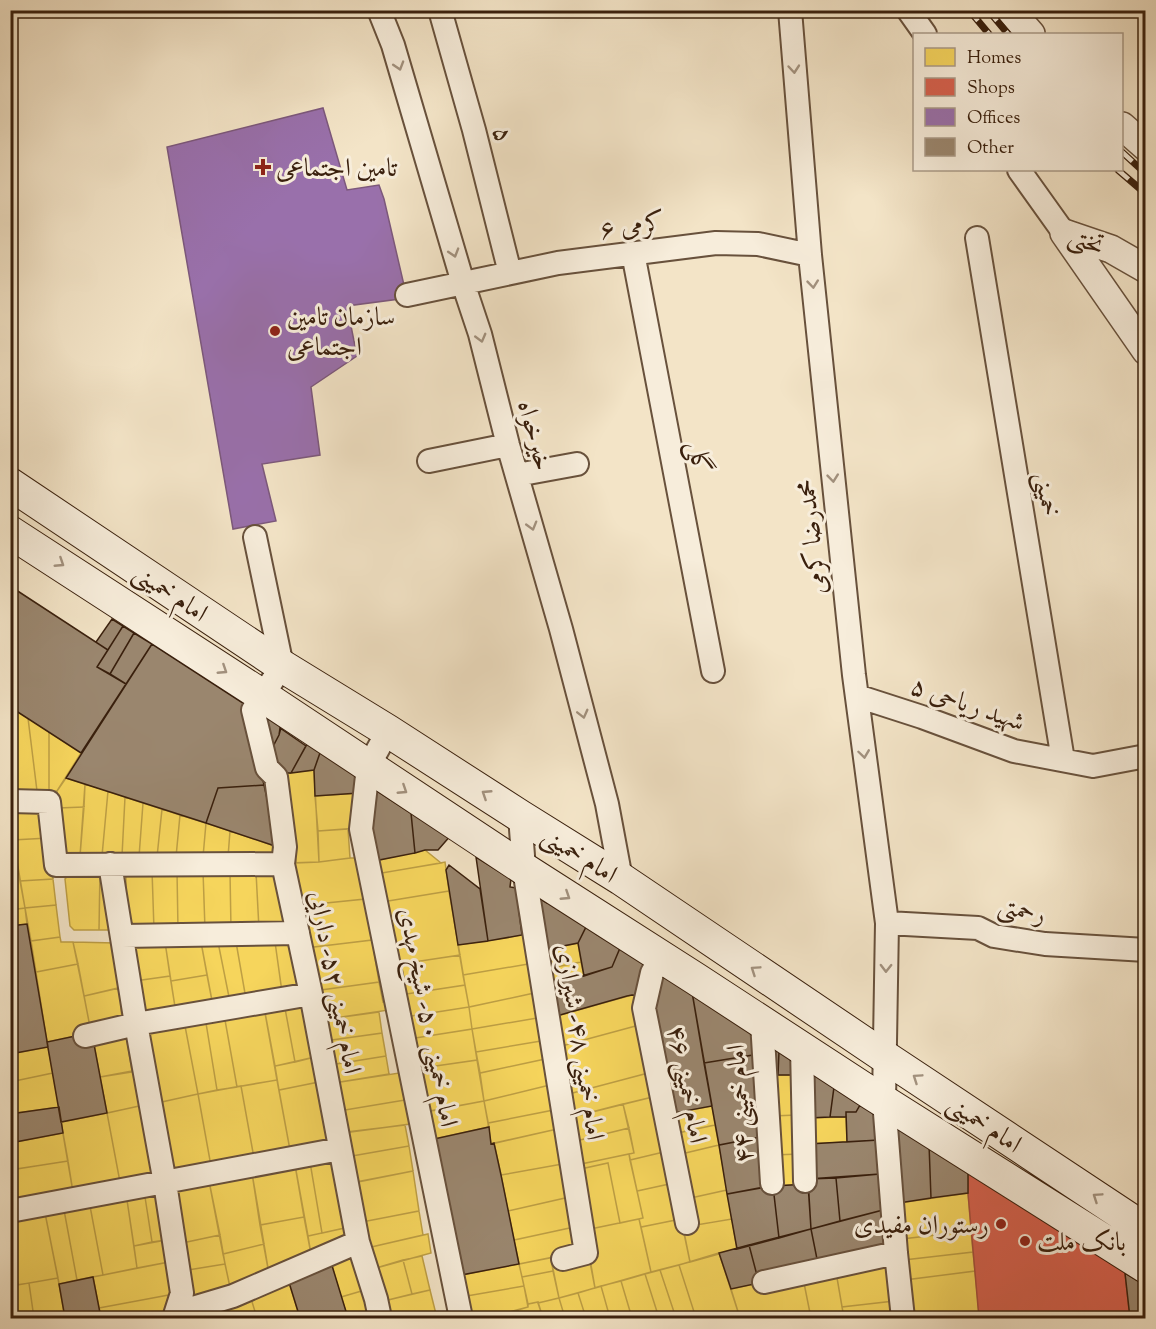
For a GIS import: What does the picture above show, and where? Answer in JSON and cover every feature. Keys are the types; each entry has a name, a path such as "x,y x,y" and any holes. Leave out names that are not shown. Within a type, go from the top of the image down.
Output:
{"main road":[{"name":"امام خمینی","path":"10,484 282,666 621,879 1146,1230"},
{"name":"امام خمینی","path":"10,532 524,869 1146,1267"}],"street":[{"name":"خیرخواه","path":"379,10 393,45 480,333 508,445 561,629 607,804 621,879"},
{"name":"۵","path":"440,10 474,130 510,273"},
{"name":"محمدرضا کرمی","path":"790,10 810,255 856,696 887,923 884,1101 903,1318"},
{"path":"908,10 924,33"},
{"path":"1010,10 1030,33"},
{"path":"1123,127 1146,147"},
{"name":"تختی","path":"1020,171 1064,233 1111,249 1146,269"},
{"path":"1064,233 1145,349"},
{"name":"خمینی","path":"977,238 1063,760"},
{"name":"کرمی ۶","path":"407,295 558,262 716,243 758,244 810,255"},
{"name":"گلی","path":"633,253 713,671"},
{"path":"429,461 508,445"},
{"path":"517,475 577,464"},
{"path":"255,537 282,666"},
{"name":"امام خمینی ۵۲- دارایی","path":"282,666 253,711 267,768 276,777 285,847 283,864 311,993 358,1242 380,1318"},
{"name":"۵ شهید ریاحی","path":"856,696 922,717 1014,751 1093,766 1146,756"},
{"name":"امام خمینی ۵۰- شیخ مهدی","path":"387,731 369,767 362,830 461,1318"},
{"path":"10,801 48,802 56,865 283,864"},
{"name":"امام خمینی ۴۸- شیرازی","path":"520,816 524,869 586,1253 562,1259"},
{"path":"111,864 182,1293 175,1316"},
{"name":"رحمتی","path":"887,923 978,928 994,936 1045,944 1146,950"},
{"path":"123,936 298,933"},
{"name":"امام خمینی ۴۶","path":"661,957 652,973 644,1008 687,1223"},
{"path":"85,1036 136,1024 311,993"},
{"name":"امام خمینی ۴۴","path":"762,1022 772,1184"},
{"path":"802,1048 805,1180"},
{"path":"10,1211 340,1149"},
{"path":"175,1316 233,1296 358,1242"},
{"path":"764,1282 896,1253"}],"building: Homes":[{"path":"10,707 28,718 37,791 14,791 10,750"},
{"path":"28,718 49,732 49,791 37,791"},
{"path":"49,732 81,753 57,791 49,791"},
{"path":"10,770 12,770 14,791 10,791"},
{"path":"314,770 319,862 296,863 283,773"},
{"path":"66,778 85,784 84,807 58,808 57,791"},
{"path":"85,784 108,791 102,856 80,856"},
{"path":"108,791 125,797 122,856 102,856"},
{"path":"359,793 358,828 318,831 315,796"},
{"path":"125,797 143,803 139,857 122,856"},
{"path":"143,803 162,809 157,857 139,857"},
{"path":"10,805 38,806 48,838 13,840"},
{"path":"84,807 80,856 61,855 58,808"},
{"path":"162,809 180,815 176,857 157,857"},
{"path":"180,815 206,823 203,857 176,857"},
{"path":"206,823 230,831 228,857 203,857"},
{"path":"348,829 350,858 319,862 318,831"},
{"path":"230,831 278,847 269,858 228,857"},
{"path":"10,836 12,836 17,861 10,862"},
{"path":"48,838 53,879 20,881 13,840"},
{"path":"425,850 441,863 376,874 374,861"},
{"path":"358,858 365,899 297,906 288,863"},
{"path":"17,861 25,908 10,910 10,862"},
{"path":"445,862 449,891 382,902 376,874"},
{"path":"74,869 100,869 99,930 74,930 70,926 65,879"},
{"path":"100,869 126,870 126,930 99,930"},
{"path":"126,870 152,870 154,930 126,930"},
{"path":"152,870 177,871 178,929 154,930"},
{"path":"177,871 203,871 205,929 178,929"},
{"path":"203,871 230,872 231,929 205,929"},
{"path":"230,872 256,872 259,929 231,929"},
{"path":"256,872 271,872 278,877 286,929 259,929"},
{"path":"53,879 56,905 25,908 20,881"},
{"path":"449,891 460,955 394,965 382,902"},
{"path":"365,899 372,940 306,948 297,906"},
{"path":"56,905 60,937 31,941 25,908"},
{"path":"25,908 27,924 10,926 10,910"},
{"path":"529,935 534,963 463,975 458,945"},
{"path":"60,937 61,942 73,942 78,964 36,972 31,941"},
{"path":"372,940 379,982 314,991 306,948"},
{"path":"287,941 296,948 298,989 282,992 275,942"},
{"path":"73,942 115,943 124,987 84,996"},
{"path":"131,942 165,942 170,976 135,981"},
{"path":"165,942 201,942 207,975 171,981"},
{"path":"201,942 218,942 230,1002 213,1006"},
{"path":"218,942 236,942 246,999 230,1002"},
{"path":"236,942 275,942 282,992 246,999"},
{"path":"578,943 581,962 546,969 543,950"},
{"path":"460,955 465,985 400,995 394,965"},
{"path":"581,962 584,976 548,986 546,969"},
{"path":"534,963 539,992 469,1007 463,975"},
{"path":"78,964 90,1027 80,1035 47,1042 36,972"},
{"path":"207,975 213,1006 176,1013 171,981"},
{"path":"170,976 175,1007 142,1012 135,981"},
{"path":"379,982 383,1002 387,1001 389,1010 321,1020 314,991"},
{"path":"465,985 469,1007 405,1017 400,995"},
{"path":"118,988 125,1006 121,1008 122,1019 90,1027 84,996"},
{"path":"539,992 543,1017 472,1029 469,1007"},
{"path":"632,995 642,996 643,1024 558,1047 553,1017"},
{"path":"284,1003 295,1062 275,1066 264,1007"},
{"path":"284,1003 304,1004 315,1057 295,1062"},
{"path":"469,1007 472,1029 409,1039 405,1017"},
{"path":"379,1012 382,1033 325,1041 321,1020"},
{"path":"265,1013 277,1080 237,1087 225,1020"},
{"path":"543,1017 547,1040 476,1052 472,1029"},
{"path":"225,1020 237,1087 217,1090 206,1023"},
{"path":"206,1023 217,1090 198,1094 185,1026"},
{"path":"643,1024 652,1072 565,1095 558,1047"},
{"path":"185,1026 198,1094 157,1103 144,1030"},
{"path":"472,1029 477,1060 415,1069 409,1039"},
{"path":"382,1033 386,1056 330,1065 325,1041"},
{"path":"126,1035 132,1071 100,1077 93,1039"},
{"path":"547,1040 550,1058 480,1073 476,1052"},
{"path":"48,1047 53,1073 10,1082 10,1054"},
{"path":"386,1056 389,1074 334,1083 330,1065"},
{"path":"315,1057 319,1082 279,1090 275,1066"},
{"path":"550,1058 554,1084 484,1101 480,1073"},
{"path":"477,1060 484,1101 424,1112 415,1069"},
{"path":"138,1071 144,1105 107,1113 100,1077"},
{"path":"652,1072 657,1096 568,1118 565,1095"},
{"path":"53,1073 59,1107 10,1114 10,1082"},
{"path":"399,1073 405,1100 339,1111 334,1083"},
{"path":"770,1075 793,1075 797,1115 772,1116"},
{"path":"277,1080 290,1150 254,1158 241,1086"},
{"path":"319,1082 332,1142 290,1150 279,1090"},
{"path":"554,1084 559,1109 488,1123 484,1101"},
{"path":"241,1086 254,1158 211,1166 198,1094"},
{"path":"198,1094 211,1166 170,1175 157,1103"},
{"path":"657,1096 668,1151 630,1160 629,1154 634,1153 623,1104"},
{"path":"405,1100 410,1124 344,1133 339,1111"},
{"path":"484,1101 489,1127 434,1139 431,1111"},
{"path":"623,1104 629,1128 572,1142 568,1118"},
{"path":"144,1105 156,1170 148,1176 120,1182 107,1113"},
{"path":"712,1106 715,1125 673,1134 669,1114"},
{"path":"559,1109 562,1128 491,1144 488,1123"},
{"path":"107,1113 120,1182 73,1192 61,1122"},
{"path":"797,1115 799,1154 774,1155 772,1116"},
{"path":"846,1117 847,1142 808,1144 808,1118"},
{"path":"405,1125 409,1146 352,1156 347,1132"},
{"path":"715,1125 719,1145 677,1155 673,1134"},
{"path":"562,1128 568,1163 501,1175 494,1143"},
{"path":"629,1128 634,1153 576,1165 572,1142"},
{"path":"63,1133 68,1161 10,1170 10,1143"},
{"path":"719,1145 727,1190 686,1199 677,1155"},
{"path":"409,1146 413,1171 356,1182 352,1156"},
{"path":"668,1151 674,1183 637,1191 630,1160"},
{"path":"629,1154 643,1218 620,1223 608,1163 576,1170 576,1165"},
{"path":"799,1154 801,1185 775,1186 774,1155"},
{"path":"334,1158 345,1228 322,1233 310,1162"},
{"path":"68,1161 73,1192 15,1204 10,1170"},
{"path":"310,1162 322,1233 308,1236 295,1165"},
{"path":"568,1163 574,1196 508,1211 501,1175"},
{"path":"608,1163 620,1223 585,1230 576,1170"},
{"path":"295,1165 304,1217 260,1225 252,1173"},
{"path":"413,1171 419,1211 362,1222 353,1183"},
{"path":"252,1173 264,1244 223,1254 209,1181"},
{"path":"209,1181 220,1235 182,1243 172,1188"},
{"path":"674,1183 681,1219 641,1227 639,1219 643,1218 637,1191"},
{"path":"727,1190 732,1219 691,1226 686,1199"},
{"path":"968,1193 971,1231 902,1239 899,1203"},
{"path":"159,1195 166,1240 152,1242 145,1197"},
{"path":"574,1196 579,1226 514,1240 508,1211"},
{"path":"145,1197 152,1242 134,1246 127,1200"},
{"path":"127,1200 137,1268 103,1275 90,1206"},
{"path":"90,1206 103,1275 77,1280 64,1210"},
{"path":"64,1210 77,1280 59,1284 45,1213"},
{"path":"419,1211 423,1235 367,1248 362,1222"},
{"path":"45,1213 58,1278 18,1285 10,1238 10,1218"},
{"path":"304,1217 311,1254 269,1274 260,1225"},
{"path":"639,1219 651,1272 595,1288 585,1230"},
{"path":"681,1219 690,1262 651,1272 641,1227"},
{"path":"732,1219 737,1249 690,1262 683,1227"},
{"path":"579,1226 583,1251 519,1264 514,1240"},
{"path":"345,1228 347,1237 311,1254 308,1236"},
{"path":"971,1231 973,1252 904,1260 902,1239"},
{"path":"428,1234 431,1253 376,1268 367,1248"},
{"path":"220,1235 225,1264 188,1270 182,1243"},
{"path":"10,1238 18,1285 10,1286"},
{"path":"166,1240 169,1262 137,1268 134,1246"},
{"path":"264,1244 269,1274 231,1292 223,1254"},
{"path":"354,1249 365,1290 341,1297 330,1259"},
{"path":"973,1252 975,1271 905,1280 904,1260"},
{"path":"719,1253 740,1318 696,1318 679,1265"},
{"path":"422,1256 430,1290 412,1294 403,1260"},
{"path":"560,1256 561,1263 552,1264 553,1271 522,1277 519,1264"},
{"path":"589,1257 595,1288 559,1298 552,1264"},
{"path":"403,1260 412,1294 388,1300 376,1268"},
{"path":"169,1262 174,1294 99,1308 93,1277"},
{"path":"225,1264 231,1292 194,1297 188,1270"},
{"path":"519,1264 524,1286 461,1297 456,1276"},
{"path":"679,1265 696,1318 676,1318 660,1270"},
{"path":"891,1266 894,1301 842,1307 836,1272"},
{"path":"660,1270 676,1318 659,1318 645,1274"},
{"path":"553,1271 559,1298 528,1304 522,1277"},
{"path":"975,1271 979,1313 909,1318 905,1280"},
{"path":"836,1272 844,1318 809,1318 803,1278"},
{"path":"645,1274 659,1318 632,1318 621,1281"},
{"path":"287,1276 300,1318 257,1318 249,1292"},
{"path":"58,1278 65,1318 34,1318 29,1283"},
{"path":"803,1278 810,1313 787,1318 740,1318 731,1289"},
{"path":"621,1281 632,1318 610,1318 601,1286"},
{"path":"29,1283 34,1318 10,1318 10,1286"},
{"path":"524,1286 528,1307 486,1318 466,1318 461,1297"},
{"path":"601,1286 610,1318 586,1318 578,1293"},
{"path":"365,1290 372,1318 348,1318 341,1297"},
{"path":"430,1290 437,1318 392,1318 388,1300"},
{"path":"249,1292 257,1318 218,1318 214,1307"},
{"path":"578,1293 586,1318 565,1318 559,1298"},
{"path":"174,1294 169,1318 101,1318 99,1308"},
{"path":"559,1298 565,1318 543,1318 538,1303"},
{"path":"894,1301 896,1318 844,1318 842,1307"},
{"path":"538,1302 543,1318 521,1318 518,1310 528,1307 528,1304"},
{"path":"214,1307 218,1318 187,1318"},
{"path":"518,1310 521,1318 486,1318"},
{"path":"808,1313 809,1318 787,1318"},
{"path":"979,1313 979,1318 909,1318"}],"building: Shops":[{"name":"بانک ملت","path":"968,1168 1125,1273 1130,1318 979,1318 968,1193"}],"building: Offices":[{"name":"سازمان تامین اجتماعی","path":"323,108 347,190 379,185 407,298 347,306 357,356 311,387 320,455 262,464 276,521 233,529 167,147"}],"building: Other":[{"path":"10,586 108,650 97,667 126,684 81,753 10,707"},
{"path":"112,619 123,626 108,650 96,642"},
{"path":"123,626 134,633 110,674 97,667"},
{"path":"134,633 152,644 126,684 110,674"},
{"path":"152,644 246,705 264,785 218,788 206,823 66,778"},
{"path":"261,712 282,724 268,756"},
{"path":"280,728 306,746 291,773 283,773 268,756 279,735"},
{"path":"308,742 321,750 314,770 291,773"},
{"path":"321,750 358,774 359,793 315,796 314,770"},
{"path":"264,785 278,847 206,823 218,788"},
{"path":"371,787 411,813 415,853 374,861 367,814"},
{"path":"411,813 452,834 438,850 415,853"},
{"path":"476,857 511,879 510,887 516,888 522,935 488,941"},
{"path":"449,865 480,889 488,941 458,945 446,870"},
{"path":"535,896 547,903 550,898 588,923 578,943 543,950"},
{"path":"588,923 599,931 596,934 620,948 612,967 584,976 578,943"},
{"path":"27,924 48,1047 10,1054 10,926"},
{"path":"620,948 650,963 642,996 627,996 553,1017 548,986 612,967"},
{"path":"657,969 692,992 712,1106 669,1114 649,1006"},
{"path":"692,992 758,1037 759,1054 704,1063"},
{"path":"80,1035 93,1039 107,1113 61,1122 47,1042"},
{"path":"768,1043 779,1051 778,1075 770,1075"},
{"path":"779,1051 791,1059 793,1075 778,1075"},
{"path":"759,1054 765,1136 719,1145 704,1063"},
{"path":"808,1066 834,1087 830,1117 808,1118"},
{"path":"834,1087 860,1105 856,1112 846,1112 846,1117 830,1117"},
{"path":"860,1105 876,1114 878,1140 847,1142 846,1112 856,1112"},
{"path":"59,1107 63,1133 10,1143 10,1114"},
{"path":"891,1120 929,1144 931,1198 899,1203"},
{"path":"489,1127 519,1264 456,1276 434,1139"},
{"path":"765,1136 770,1186 727,1194 719,1145"},
{"path":"878,1140 880,1174 808,1179 808,1144"},
{"path":"929,1144 968,1168 968,1193 931,1198"},
{"path":"880,1174 883,1210 840,1221 836,1178"},
{"path":"836,1178 840,1221 811,1229 808,1179"},
{"path":"808,1184 811,1229 779,1238 773,1186"},
{"path":"773,1186 779,1238 737,1249 727,1194"},
{"path":"883,1210 886,1248 818,1264 811,1229"},
{"path":"811,1229 818,1264 758,1279 749,1245"},
{"path":"749,1245 759,1283 731,1289 719,1253"},
{"path":"330,1259 348,1318 300,1318 287,1276"},
{"path":"1125,1273 1146,1286 1146,1318 1130,1318"},
{"path":"93,1277 101,1318 65,1318 59,1284"}],"railway":[{"path":"969,10 988,33"},
{"path":"988,10 1007,33"},
{"path":"1123,153 1146,174"},
{"path":"1119,171 1146,194"}],"place":[{"name":"تامین اجتماعی","path":"263,167"},
{"name":"سازمان تامین اجتماعی","path":"275,331"},
{"name":"رستوران مفیدی","path":"1001,1224"},
{"name":"بانک ملت","path":"1025,1241"}]}
